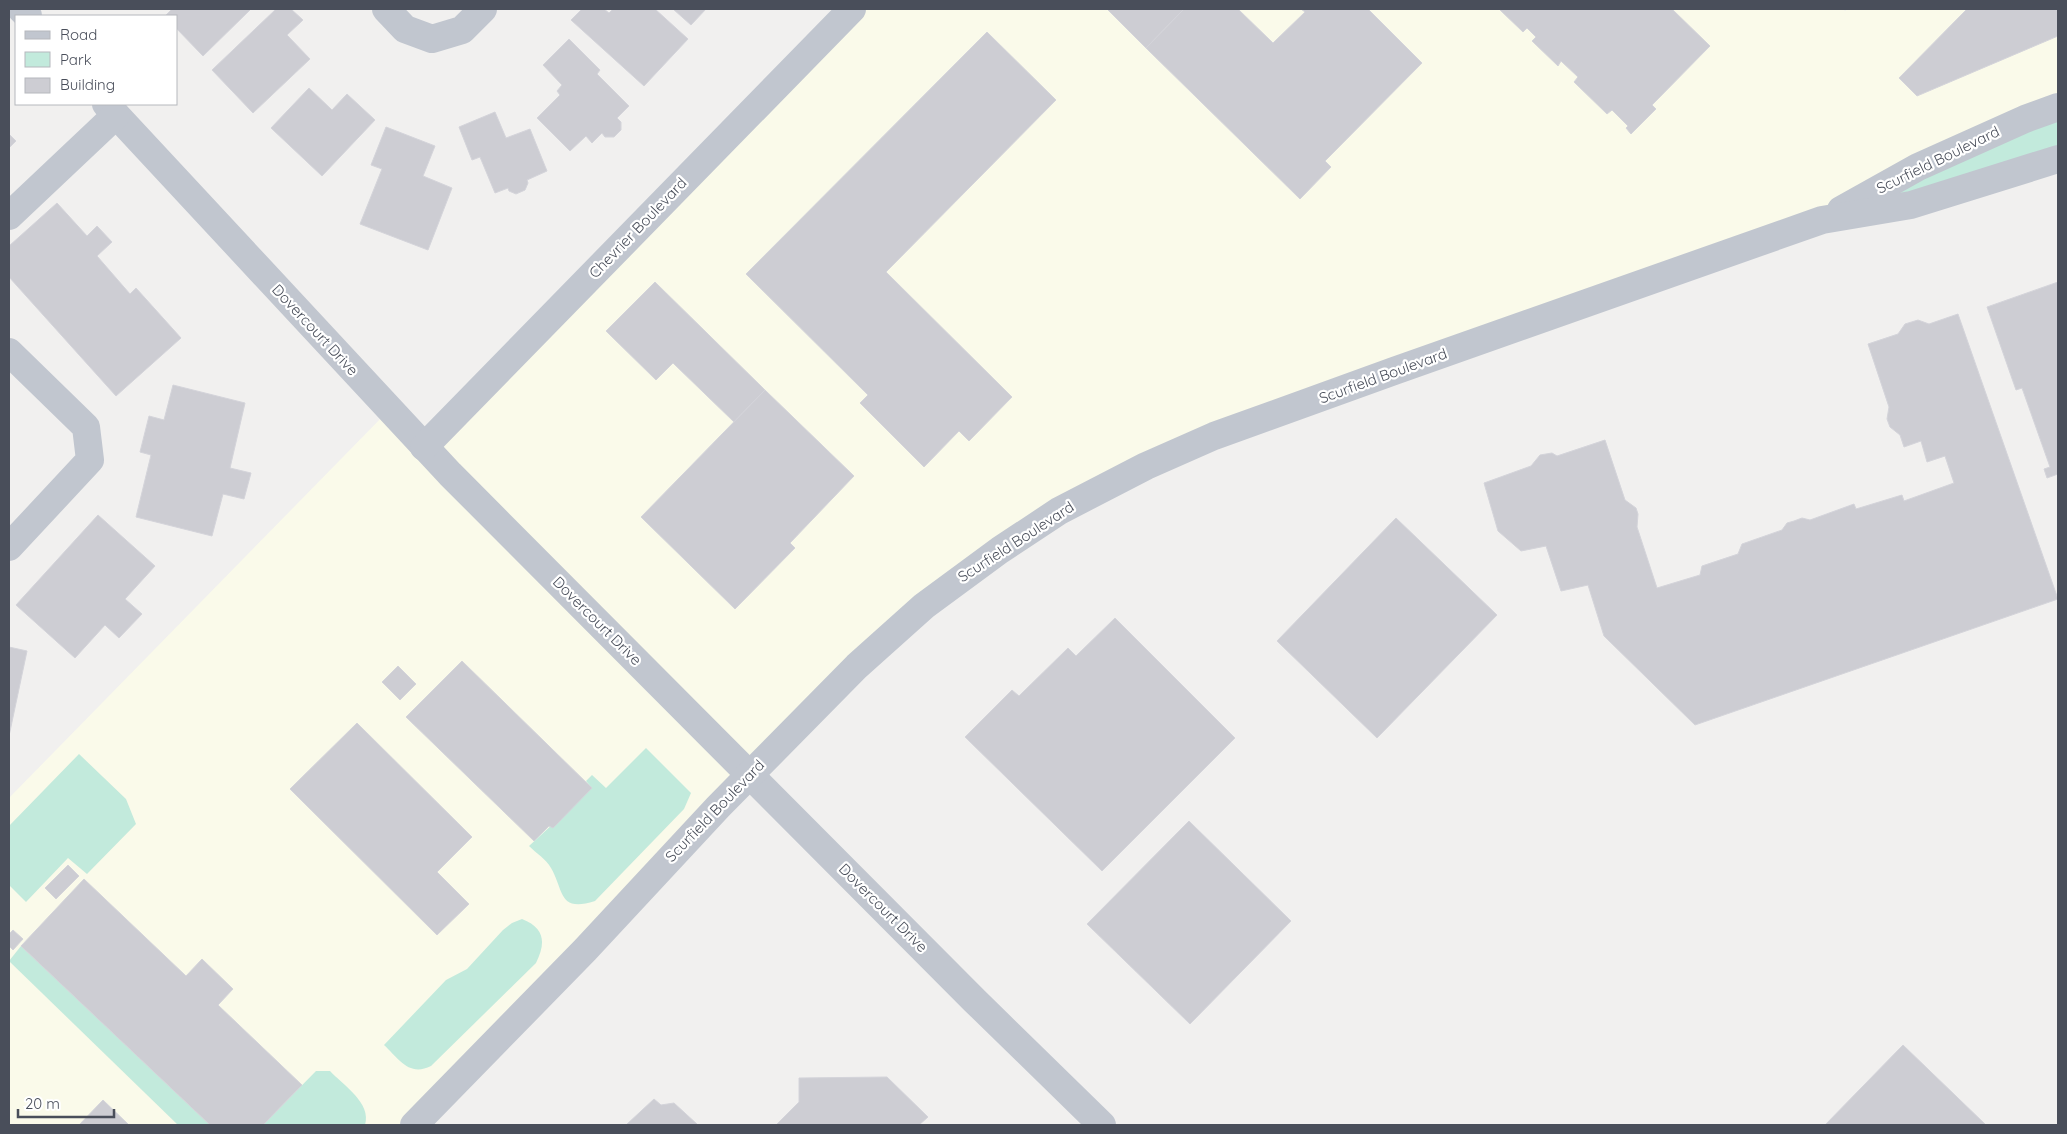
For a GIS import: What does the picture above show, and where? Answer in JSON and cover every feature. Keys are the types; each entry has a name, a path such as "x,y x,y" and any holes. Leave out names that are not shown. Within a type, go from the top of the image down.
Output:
{"street":[{"path":"386,9 405,28 432,39 462,30 483,9"},
{"name":"Chevrier Boulevard","path":"424,446 852,9"},
{"name":"Scurfield Boulevard","path":"414,1125 585,950 750,774 857,666 924,606 1000,550 1068,506 1146,466 1214,436 1822,220 1918,166 2025,119 2058,107"},
{"path":"9,216 111,109"},
{"name":"Dovercourt Drive","path":"111,109 424,446 975,1001 1102,1125"},
{"name":"Scurfield Boulevard","path":"1822,220 1911,205 2058,159"},
{"path":"9,352 86,427 90,460 9,547"}],"shaded area":[{"path":"852,9 1843,9 1845,11 1847,9 2058,9 2058,107 1822,220 1214,436 924,606 414,1125 9,1125 9,798 389,410 424,446"}],"green space":[{"path":"2058,107 2058,159 1822,220"},
{"path":"646,748 691,793 684,809 595,901 583,904 568,902 549,865 529,846 592,788 586,781 592,775 606,788"},
{"path":"79,754 126,799 136,824 87,874 68,858 26,902 9,885 9,826"},
{"path":"522,919 535,927 541,937 541,949 536,963 431,1066 416,1069 410,1068 400,1061 384,1045 446,980 467,969 503,930 512,923"},
{"path":"21,946 210,1125 178,1125 9,961"},
{"path":"316,1071 330,1071 355,1095 364,1109 365,1125 263,1125"}],"building":[{"path":"172,9 251,9 203,56 178,30 178,15 166,15"},
{"path":"276,9 291,9 303,20 287,35 310,59 253,113 212,70"},
{"path":"582,9 604,9 609,13 613,9 655,9 688,39 644,86 571,20"},
{"path":"673,9 706,9 691,25"},
{"path":"1107,9 1184,9 1146,48"},
{"path":"1184,9 1238,9 1273,43 1305,12 1301,9 1368,9 1422,63 1325,161 1331,167 1300,199 1146,48"},
{"path":"1499,9 1672,9 1710,46 1652,105 1656,109 1631,134 1626,128 1628,126 1612,110 1607,114 1574,82 1578,77 1561,61 1558,66 1532,41 1536,37 1527,28 1523,32"},
{"path":"1967,9 2058,9 2058,36 1917,96 1899,78"},
{"path":"987,32 1056,100 886,272 1012,397 969,441 959,431 924,467 860,403 868,395 746,274"},
{"path":"569,39 600,70 597,74 629,106 617,118 621,122 621,130 614,137 605,137 602,133 592,143 586,136 570,151 537,118 560,95 557,91 562,85 543,65"},
{"path":"309,88 332,110 347,94 375,120 322,176 271,128"},
{"path":"495,112 506,138 530,129 547,171 527,180 528,183 525,190 516,194 509,191 508,188 495,193 480,157 472,160 459,127"},
{"path":"386,127 435,146 423,176 452,188 428,250 360,224 382,169 371,165"},
{"path":"9,134 16,141 9,148"},
{"path":"57,203 87,236 97,226 112,242 97,256 130,294 136,288 181,338 116,396 9,277 9,246"},
{"path":"655,282 765,390 734,422 673,363 656,380 606,331"},
{"path":"2058,282 2058,474 2047,478 2044,469 2050,467 2022,388 2016,390 1987,307"},
{"path":"1958,314 2058,599 1695,725 1604,636 1588,585 1561,591 1546,546 1521,551 1498,531 1484,483 1531,466 1540,455 1552,453 1557,456 1605,440 1625,500 1636,508 1638,514 1637,527 1657,588 1700,575 1702,566 1738,554 1742,544 1782,530 1787,523 1802,518 1810,520 1854,504 1856,509 1902,495 1904,501 1954,483 1945,456 1927,462 1921,441 1904,447 1900,435 1890,427 1887,419 1889,407 1868,344 1898,334 1905,324 1918,320 1929,324"},
{"path":"173,385 245,403 230,468 251,473 244,499 223,494 212,536 136,517 151,455 140,452 149,416 164,420"},
{"path":"765,390 854,476 790,543 795,548 735,609 641,517"},
{"path":"98,515 155,566 125,599 142,614 119,638 105,625 75,658 16,605"},
{"path":"1396,518 1497,615 1377,738 1277,641"},
{"path":"1115,618 1235,738 1102,871 965,737 1012,690 1019,696 1068,648 1076,656"},
{"path":"9,647 27,651 9,736"},
{"path":"462,661 592,788 553,828 549,826 534,841 406,717"},
{"path":"398,666 416,684 400,700 382,682"},
{"path":"357,723 472,837 437,872 469,904 437,935 290,789"},
{"path":"1189,821 1291,921 1190,1024 1087,924"},
{"path":"68,865 79,876 56,899 45,888"},
{"path":"84,879 186,976 202,959 233,989 218,1005 302,1085 263,1125 210,1125 21,946"},
{"path":"13,930 23,939 13,950 9,946 9,934"},
{"path":"1903,1045 1986,1125 1825,1125"},
{"path":"887,1077 928,1117 919,1125 776,1125 799,1102 799,1078"},
{"path":"654,1099 661,1105 674,1103 698,1125 626,1125"},
{"path":"103,1100 129,1125 79,1125"}]}
